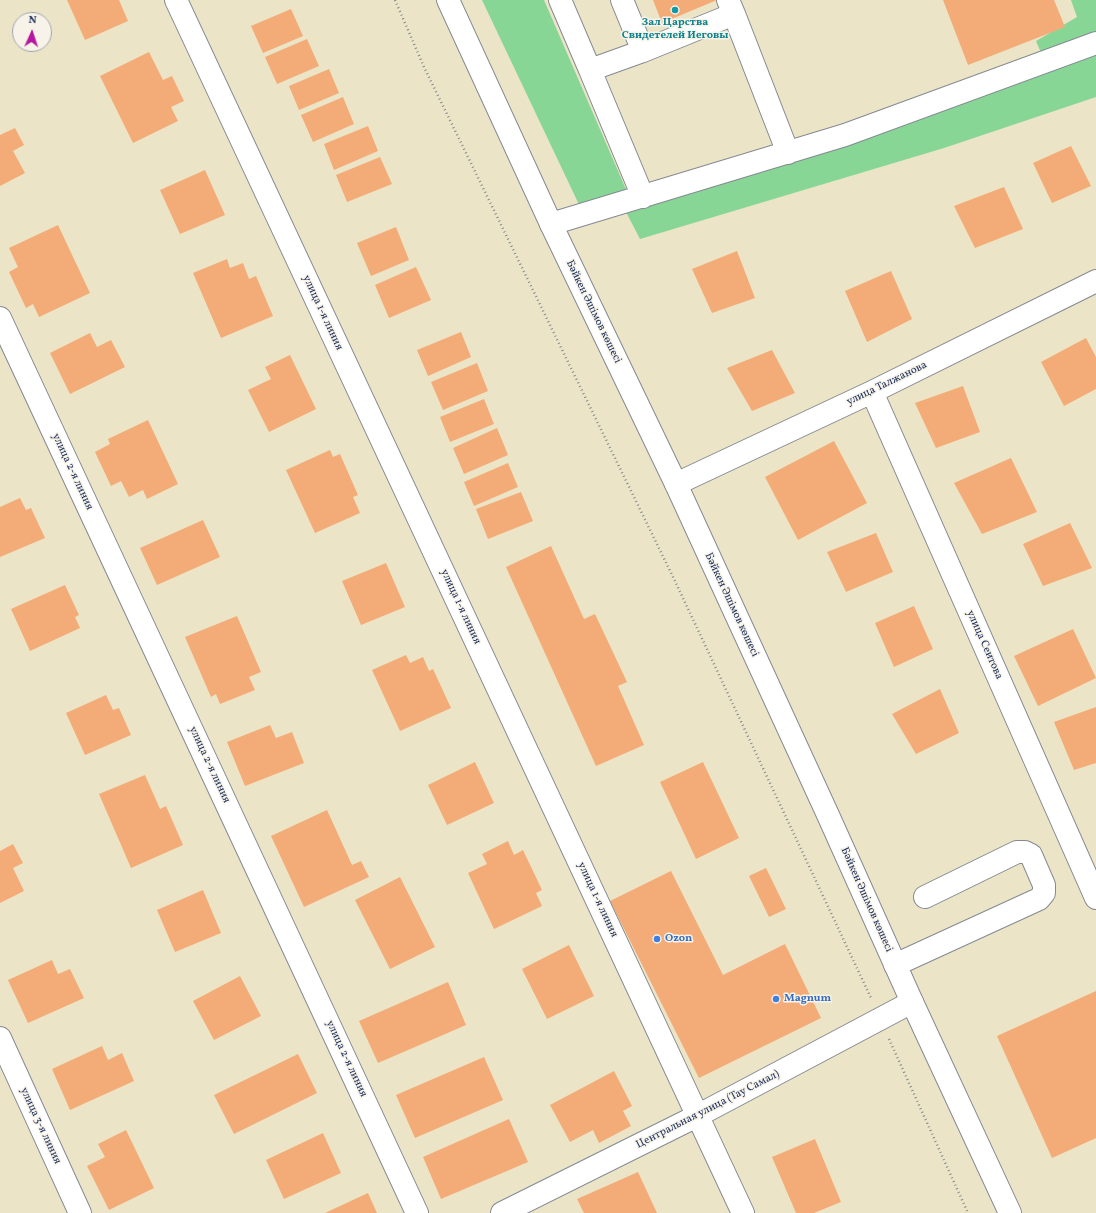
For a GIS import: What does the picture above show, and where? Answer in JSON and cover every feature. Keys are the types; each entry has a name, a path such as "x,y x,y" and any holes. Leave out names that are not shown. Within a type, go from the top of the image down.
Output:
{"street":[{"name":"улица 1-я линия","path":"176,0 743,1213"},
{"name":"Бәйкен Әшімов көшесі","path":"448,0 551,224 676,484 895,965 1010,1213"},
{"path":"560,0 643,197"},
{"path":"622,0 642,51"},
{"path":"590,70 642,51 731,7 788,153"},
{"path":"551,224 846,136 1096,43"},
{"name":"улица Талжанова","path":"676,484 872,392 1096,281"},
{"name":"улица 2-я линия","path":"0,318 417,1213"},
{"name":"улица Сеитова","path":"872,392 1096,898"},
{"path":"895,965 1039,899 1044,893 1044,885 1031,855 1025,852 1017,852 925,897"},
{"name":"Центральная улица (Тау Самал)","path":"502,1213 698,1116 912,1002"},
{"name":"улица 3-я линия","path":"0,1038 80,1213"}],"path":[{"path":"395,0 424,67 671,572 881,1019 968,1213"}],"green space":[{"path":"482,0 544,0 628,194 583,213"},
{"path":"1071,0 1096,0 1096,36 1045,62 1036,41 1077,17"},
{"path":"1096,53 1096,97 944,148 640,239 626,212 867,139"}],"building":[{"path":"67,0 119,0 128,21 85,40"},
{"name":"Зал Царства Свидетелей Иеговы","path":"653,0 717,0 662,23"},
{"path":"943,0 1054,0 1065,27 968,65"},
{"path":"291,9 303,36 263,53 251,26"},
{"path":"307,39 319,66 277,84 265,57"},
{"path":"149,52 163,80 172,76 184,101 171,107 178,121 133,143 100,76"},
{"path":"329,69 339,93 299,110 289,86"},
{"path":"343,97 354,124 313,142 301,115"},
{"path":"368,126 378,151 334,170 324,144"},
{"path":"15,128 24,145 13,151 25,173 0,186 0,135"},
{"path":"1071,146 1091,186 1052,203 1033,163"},
{"path":"380,157 392,184 347,202 336,175"},
{"path":"205,170 225,215 180,234 160,190"},
{"path":"1004,187 1023,229 975,248 954,206"},
{"path":"58,225 90,293 39,317 33,304 26,308 9,272 18,267 9,248"},
{"path":"396,227 409,260 371,276 357,243"},
{"path":"737,251 755,298 712,313 692,269"},
{"path":"227,259 230,268 243,263 249,279 256,276 273,316 221,338 193,273"},
{"path":"416,267 431,300 389,318 375,285"},
{"path":"891,271 912,319 867,342 845,291"},
{"path":"461,332 471,357 428,376 417,350"},
{"path":"90,333 97,347 111,340 125,367 70,394 50,353"},
{"path":"1086,338 1096,357 1096,389 1064,406 1041,362"},
{"path":"772,350 795,393 752,411 727,368"},
{"path":"290,355 316,409 269,432 248,390 271,379 265,367"},
{"path":"477,363 488,391 443,410 431,382"},
{"path":"963,386 980,432 936,448 915,403"},
{"path":"484,399 494,424 450,442 440,417"},
{"path":"148,420 178,484 147,499 143,490 129,497 121,481 111,486 95,452 110,444 108,439"},
{"path":"497,428 508,455 464,474 453,448"},
{"path":"834,441 867,503 798,540 765,477"},
{"path":"330,450 333,457 340,454 358,495 353,497 360,513 315,533 286,470"},
{"path":"1011,458 1037,512 982,534 954,483"},
{"path":"508,463 518,487 474,506 464,482"},
{"path":"521,492 533,521 488,539 476,509"},
{"path":"20,498 26,510 31,508 45,538 0,557 0,507"},
{"path":"203,520 220,557 157,585 140,548"},
{"path":"1070,523 1092,568 1043,586 1023,544"},
{"path":"876,533 893,572 846,592 827,552"},
{"path":"551,546 584,619 595,614 627,682 618,686 644,745 596,766 506,567"},
{"path":"386,563 405,607 361,625 342,581"},
{"path":"65,585 79,615 75,617 80,628 30,651 11,609"},
{"path":"914,606 933,649 894,667 875,623"},
{"path":"237,616 261,672 249,677 255,690 220,704 216,694 211,697 185,637"},
{"path":"1073,629 1096,678 1038,706 1014,656"},
{"path":"406,655 410,663 423,657 429,671 433,669 451,708 400,731 372,670"},
{"path":"940,689 959,733 916,754 892,714"},
{"path":"106,695 113,710 119,708 131,735 85,755 66,713"},
{"path":"1096,707 1096,763 1074,770 1054,722"},
{"path":"270,725 276,738 292,732 304,763 245,786 227,742"},
{"path":"475,762 494,803 447,825 428,785"},
{"path":"703,762 739,838 696,859 660,782"},
{"path":"145,775 160,809 166,806 183,845 131,868 99,794"},
{"path":"327,810 352,865 361,861 369,877 304,907 271,836"},
{"path":"508,841 514,855 523,850 542,890 536,893 542,906 494,929 468,873 487,864 482,854"},
{"path":"13,844 23,863 13,868 24,891 0,903 0,851"},
{"path":"766,868 786,909 769,917 749,876"},
{"path":"671,871 723,975 785,944 821,1018 699,1078 610,901"},
{"path":"400,877 435,947 390,969 355,900"},
{"path":"203,890 221,933 175,952 157,910"},
{"path":"569,945 594,996 547,1019 522,969"},
{"path":"52,960 58,974 70,969 84,998 28,1023 8,980"},
{"path":"240,976 261,1016 214,1040 193,1001"},
{"path":"448,982 466,1025 378,1063 359,1021"},
{"path":"1096,991 1096,1138 1052,1158 997,1036"},
{"path":"102,1046 108,1060 122,1053 134,1081 70,1110 52,1069"},
{"path":"298,1054 317,1093 234,1134 214,1095"},
{"path":"484,1057 503,1100 415,1138 396,1095"},
{"path":"614,1071 632,1106 623,1111 631,1126 599,1143 593,1130 570,1142 550,1105"},
{"path":"509,1119 528,1162 441,1199 423,1157"},
{"path":"126,1130 154,1188 109,1210 87,1166 105,1157 98,1144"},
{"path":"323,1133 341,1173 284,1199 266,1160"},
{"path":"815,1139 841,1202 814,1213 796,1213 772,1157"},
{"path":"638,1172 657,1213 584,1213 577,1199"},
{"path":"368,1193 377,1213 325,1213"}],"place":[{"name":"Зал Царства Свидетелей Иеговы","path":"675,10"},
{"name":"Ozon","path":"657,939"},
{"name":"Magnum","path":"776,999"}]}
